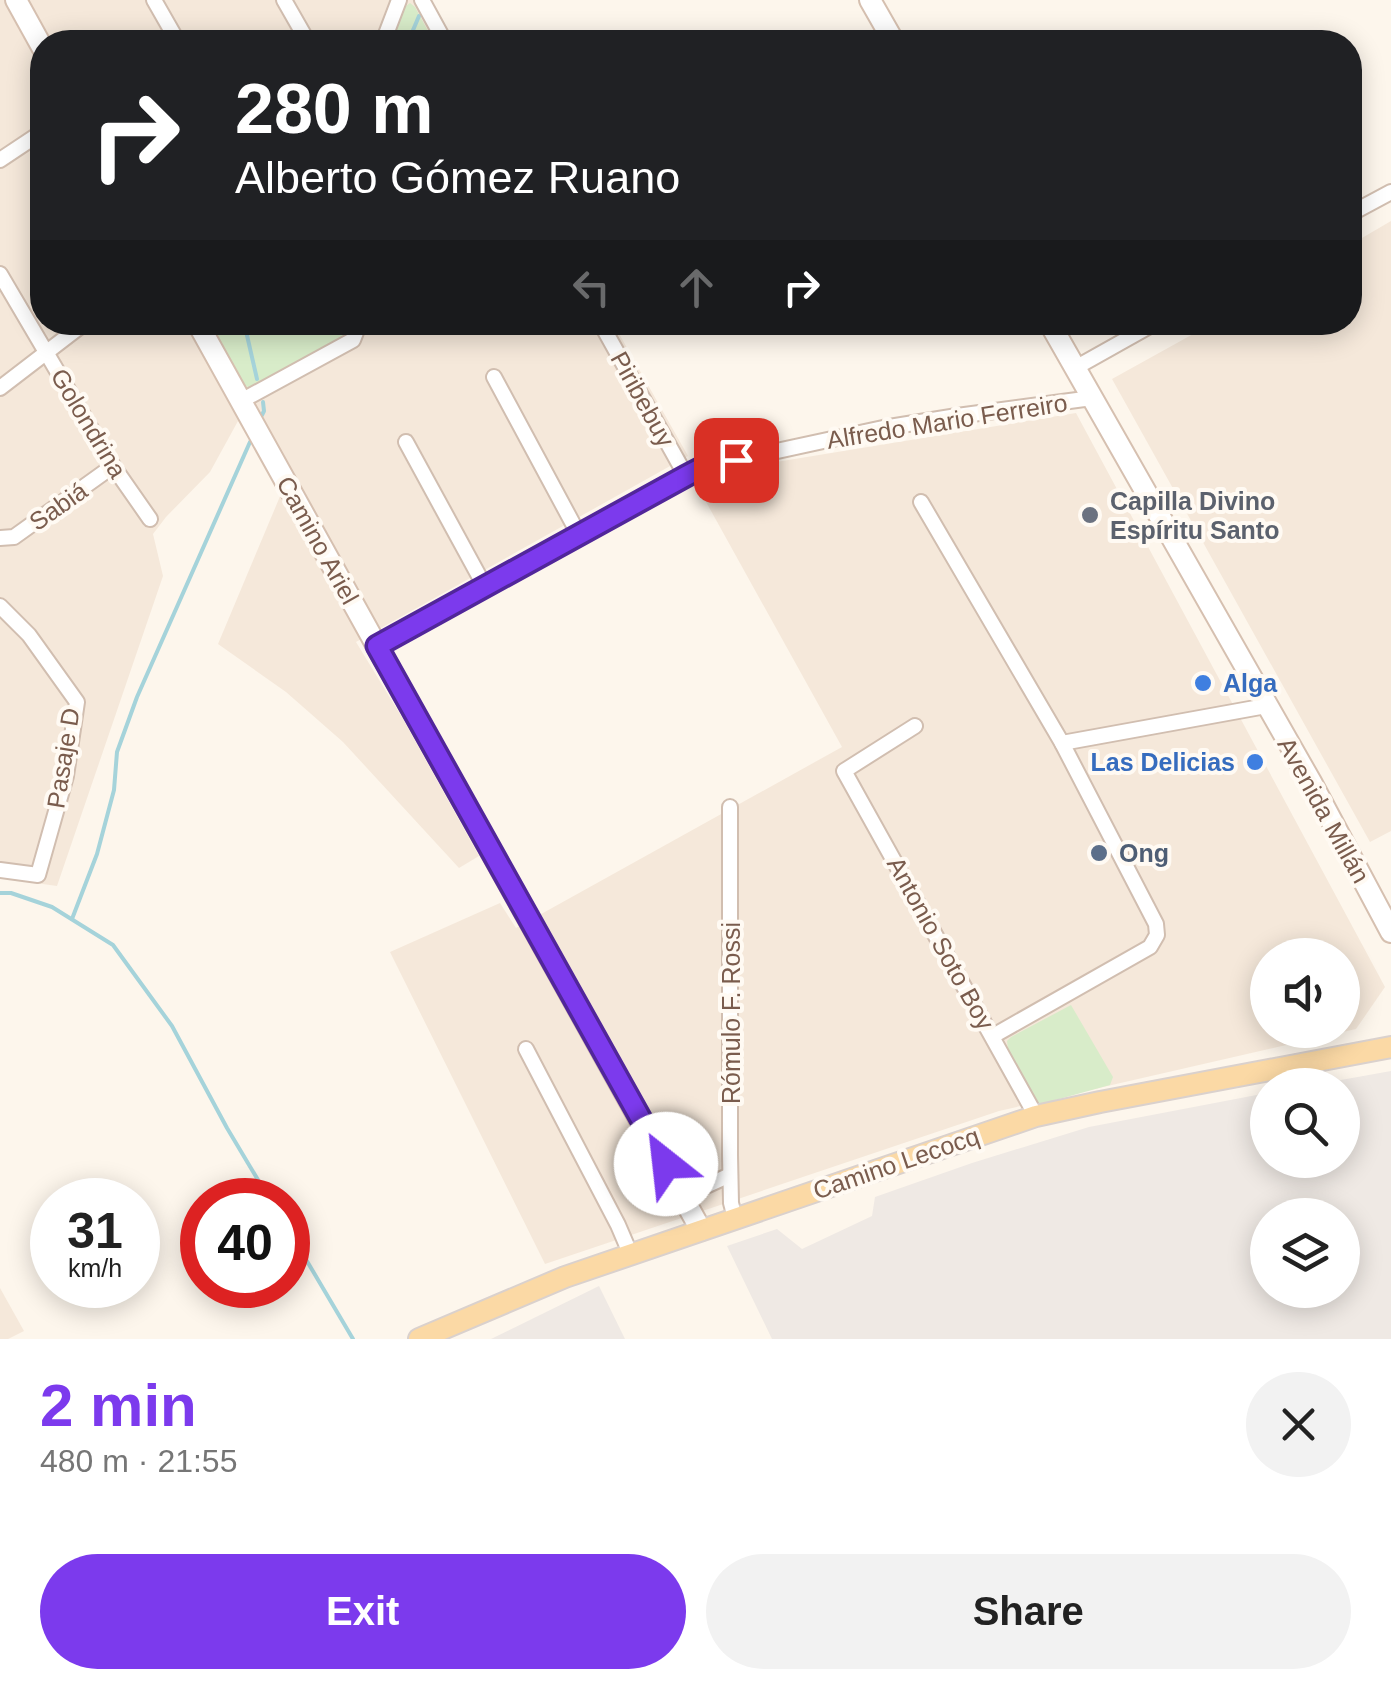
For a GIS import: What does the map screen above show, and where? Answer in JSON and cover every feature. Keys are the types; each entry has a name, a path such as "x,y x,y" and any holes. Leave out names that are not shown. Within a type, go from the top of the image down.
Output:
{"main road":[{"name":"Camino Lecocq","path":"419,1339 630,1253 1036,1116 1387,1044"}],"street":[{"path":"16,0 33,30"},
{"path":"154,0 171,30"},
{"path":"284,0 301,30"},
{"path":"388,30 399,0"},
{"path":"422,0 438,30"},
{"path":"870,0 887,30"},
{"path":"0,160 30,140"},
{"path":"1362,208 1391,192"},
{"name":"Golondrina","path":"0,274 30,324"},
{"name":"Golondrina","path":"36,335 150,519"},
{"path":"0,388 68,335"},
{"name":"Camino Ariel","path":"204,335 701,1230"},
{"path":"241,401 354,340 356,335"},
{"name":"Piribebuy","path":"607,335 686,476"},
{"name":"Avenida Millán","path":"1057,335 1311,782 1391,932"},
{"path":"1075,368 1133,335"},
{"path":"494,378 579,534"},
{"name":"Alfredo Mario Ferreiro","path":"377,646 703,467 883,428 1092,398"},
{"path":"406,442 485,587"},
{"name":"Sabiá","path":"0,538 14,537 114,466"},
{"path":"921,502 1062,743 1156,924 1157,935 1150,946 994,1036"},
{"name":"Pasaje D","path":"0,606 29,635 77,702 66,776 38,875 0,870"},
{"path":"1062,743 1266,706"},
{"name":"Antonio Soto Boy","path":"915,726 844,771 1036,1116"},
{"name":"Rómulo F. Rossi","path":"730,807 730,1176 736,1218"},
{"path":"526,1049 630,1253"},
{"path":"684,1196 730,1176"}],"shaded area":[{"path":"0,0 431,0 448,30 30,30 30,335 620,335 688,456 356,642 479,856 459,868 343,742 286,692 218,644 281,494 238,421 210,472 153,534 163,576 57,886 0,878"},
{"path":"1391,221 1391,831 1370,842 1112,379 1191,335 1362,335 1362,238"},
{"path":"1076,413 1359,938 1250,938 1250,1048 1273,1048 999,1111 545,1264 390,952 500,903 516,928 842,747 700,491 770,463"},
{"path":"1360,941 1385,987 1360,1023"},
{"path":"1391,1071 1391,1339 772,1339 727,1246 777,1229 802,1249 872,1216 875,1197 1089,1127 1250,1096 1250,1178 1360,1178 1360,1077"},
{"path":"599,1286 625,1339 491,1339"},
{"path":"0,1288 24,1331 8,1339 0,1339"}],"green space":[{"path":"410,3 415,7 427,30 394,30 402,9"},
{"path":"216,335 345,335 253,388 244,386"},
{"path":"1071,1005 1113,1077 1110,1085 1041,1104 1035,1101 1007,1041"}],"waterway":[{"path":"413,30 419,16"},
{"path":"247,335 257,379"},
{"path":"262,415 263,402"},
{"path":"72,919 97,854 114,790 117,752 137,697 250,442"},
{"path":"0,893 52,907 113,945 172,1026 257,1178"},
{"path":"310,1266 353,1339"}],"place":[{"name":"Capilla Divino Espíritu Santo","path":"1090,515"},
{"name":"Alga","path":"1203,683"},
{"name":"Las Delicias","path":"1255,762"},
{"name":"Ong","path":"1099,853"}],"route":[{"path":"666,1164 377,646 703,467 736,460"}]}
